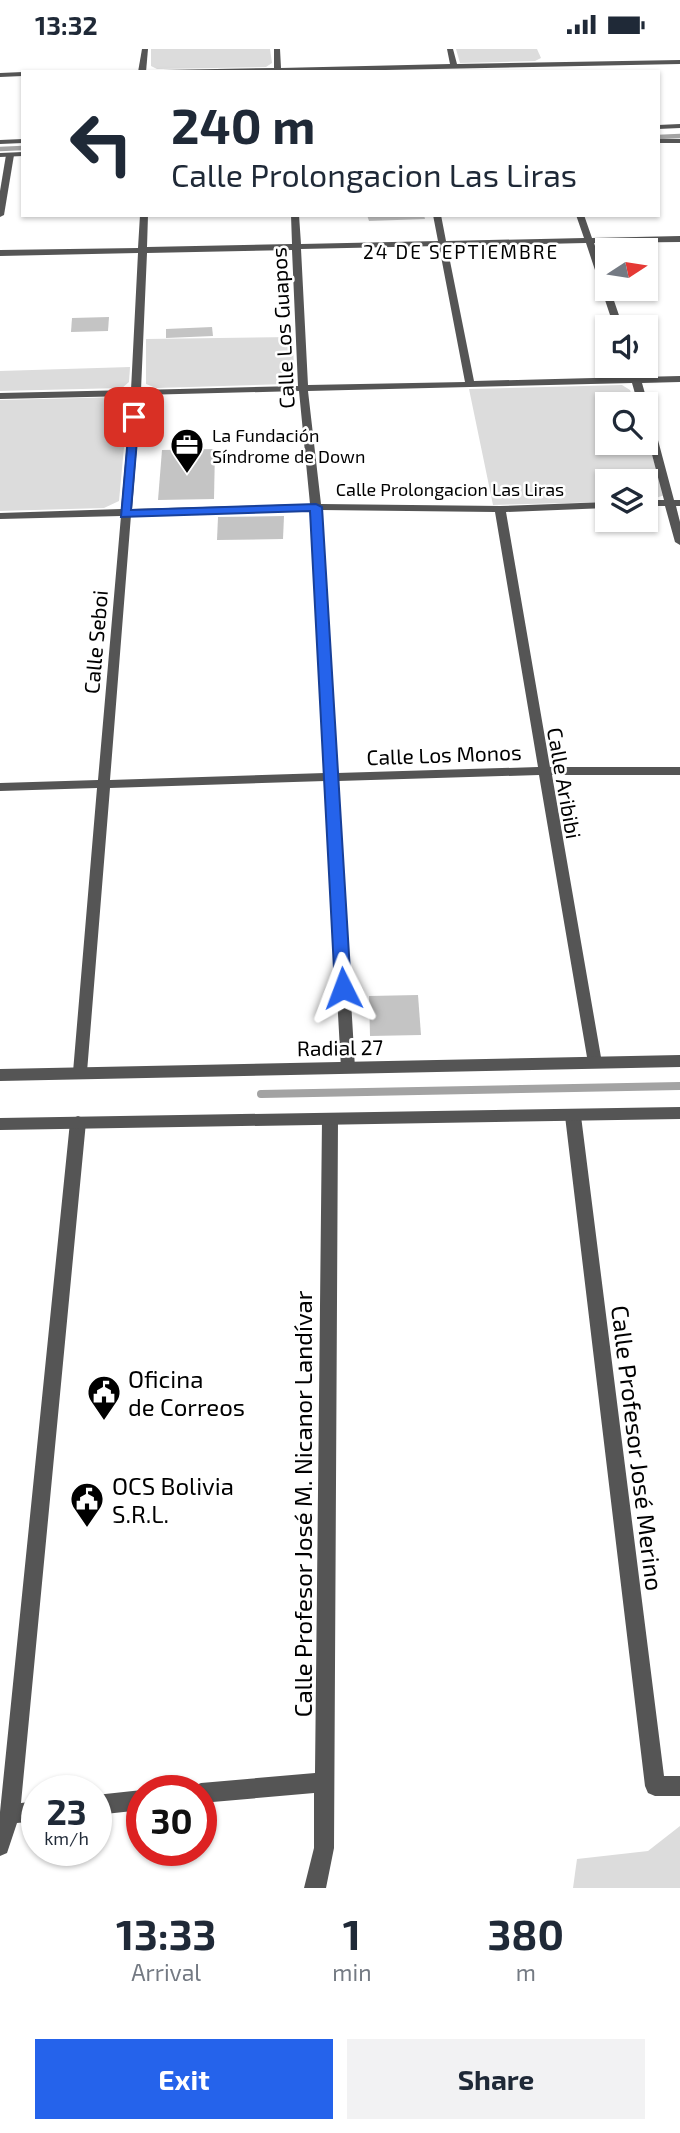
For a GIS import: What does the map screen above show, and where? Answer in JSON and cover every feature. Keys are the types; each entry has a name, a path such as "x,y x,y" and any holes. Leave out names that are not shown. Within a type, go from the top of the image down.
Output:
{"street":[{"path":"142,70 145,49"},
{"path":"277,49 278,70 677,62 680,74"},
{"path":"450,49 454,66"},
{"path":"0,75 21,74"},
{"path":"660,127 680,127"},
{"path":"0,142 21,141"},
{"path":"660,141 680,141"},
{"path":"0,155 21,154"},
{"path":"0,215 10,155"},
{"name":"Calle Seboi","path":"80,1072 136,393 144,217"},
{"name":"Calle Los Guapos","path":"295,217 303,388 316,507 348,1068"},
{"path":"437,217 470,383"},
{"path":"581,217 615,315"},
{"path":"0,253 680,239"},
{"path":"0,396 680,379"},
{"path":"637,380 640,392"},
{"path":"658,452 674,503 680,542"},
{"name":"Calle Prolongacion Las Liras","path":"0,516 316,507 500,509 595,505"},
{"name":"Calle Aribibi","path":"500,509 594,1063"},
{"name":"Calle Los Monos","path":"0,787 543,771 680,771"},
{"name":"Radial 27","path":"0,1075 680,1061"},
{"path":"0,1124 680,1113"},
{"name":"Calle Profesor José Merino","path":"573,1116 655,1786 680,1786"},
{"name":"Calle Profesor José M. Nicanor Landívar","path":"314,1888 324,1848 330,1119"},
{"path":"0,1846 10,1814 78,1122"},
{"path":"217,1792 324,1782"},
{"path":"10,1814 21,1813"}],"shaded area":[{"path":"151,49 270,49 272,63 266,67 157,69 151,66"},
{"path":"456,49 537,49 541,58 535,61 460,63"},
{"path":"293,337 294,378 285,384 156,388 146,384 146,339"},
{"path":"130,367 129,382 122,388 0,391 0,371"},
{"path":"622,385 631,392 595,392 595,455 652,455 656,469 595,469 595,502 493,505 469,389"},
{"path":"121,397 128,404 119,501 104,508 0,511 0,400"},
{"path":"658,474 665,495 658,497"},
{"path":"680,1826 680,1888 573,1888 577,1859 648,1851"}],"building":[{"path":"368,217 425,219 369,221"},
{"path":"109,317 108,331 71,332 72,318"},
{"path":"212,327 213,336 166,338 166,329"},
{"name":"La Fundación Síndrome de Down","path":"215,449 214,499 158,500 162,450"},
{"path":"284,516 283,539 217,540 218,517"},
{"path":"418,995 421,1035 370,1036 369,996"}],"waterway":[{"path":"660,137 680,136"},
{"path":"0,149 21,148"},
{"path":"261,1094 680,1086"}],"place":[{"name":"La Fundación Síndrome de Down","path":"187,475"},
{"name":"Oficina de Correos","path":"104,1422"},
{"name":"OCS Bolivia S.R.L.","path":"87,1529"}],"district":[{"name":"24 DE SEPTIEMBRE","path":"461,251"}],"route":[{"path":"134,417 125,514 316,507 343,988"}]}
